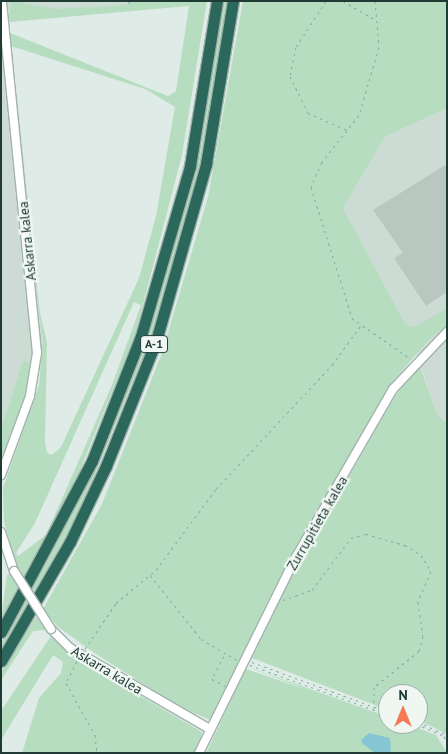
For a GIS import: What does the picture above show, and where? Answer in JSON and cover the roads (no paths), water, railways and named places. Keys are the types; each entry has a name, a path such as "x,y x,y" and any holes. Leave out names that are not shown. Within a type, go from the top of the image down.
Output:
{"highway":[{"name":"A-1","path":"1,632 92,461 141,336 190,166 217,1"},
{"name":"A-1","path":"1,661 70,542 106,466 156,341 206,164 233,1"}],"street":[{"name":"Askarra kalea","path":"1,474 30,396 37,353 2,1"},
{"name":"Zurrupitieta kalea","path":"199,753 230,689 247,662 272,602 393,389 415,362 447,332"},
{"name":"Askarra kalea","path":"1,532 14,571 51,629 81,655 210,729"}],"water":[{"path":"369,733 390,738 391,753 375,753 363,744 361,740"}]}
